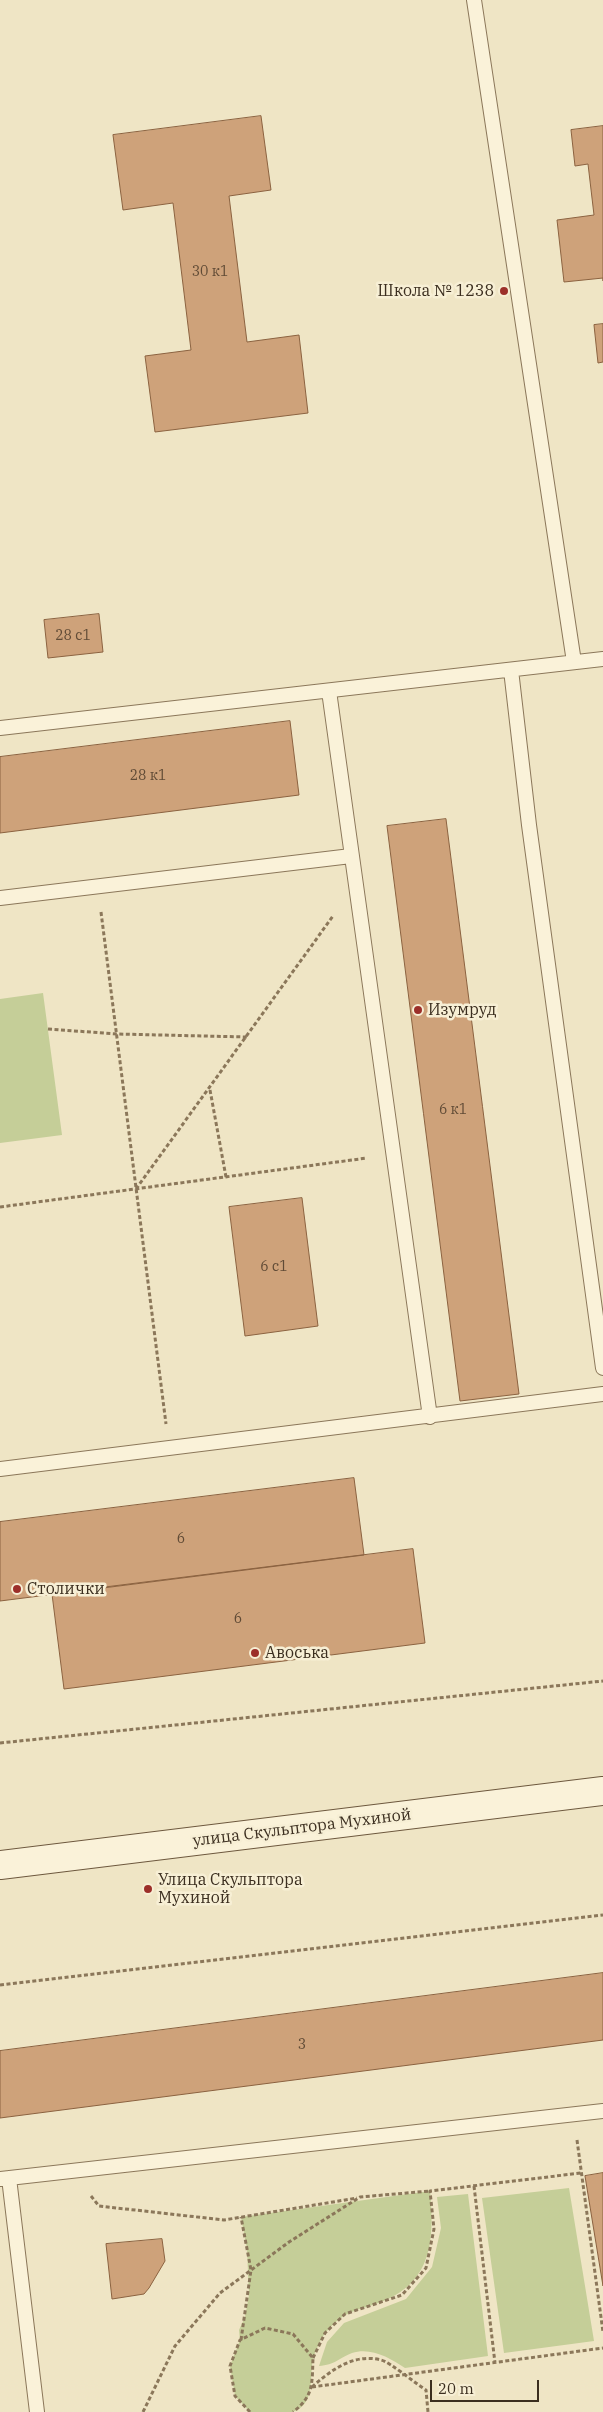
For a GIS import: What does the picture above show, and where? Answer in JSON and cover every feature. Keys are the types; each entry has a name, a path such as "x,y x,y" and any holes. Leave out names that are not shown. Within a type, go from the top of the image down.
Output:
{"street":[{"name":"улица Скульптора Мухиной","path":"0,1865 603,1791"}],"lane":[{"path":"474,0 574,662"},
{"path":"0,728 603,659"},
{"path":"511,670 531,834 603,1368"},
{"path":"329,691 430,1417"},
{"path":"0,898 351,856"},
{"path":"0,1469 603,1394"},
{"path":"37,2412 4,2178 603,2111"}],"path":[{"path":"136,1189 210,1090 355,885"},
{"path":"98,886 169,1448"},
{"path":"48,1029 117,1034 247,1037"},
{"path":"210,1090 226,1177"},
{"path":"0,1207 393,1155"},
{"path":"0,1743 603,1681"},
{"path":"0,1985 603,1915"},
{"path":"573,2114 603,2332"},
{"path":"70,2171 99,2206 224,2220 360,2197 430,2191 581,2172"},
{"path":"474,2186 495,2363"},
{"path":"293,2412 304,2404 312,2387 313,2358 325,2333 345,2314 402,2295 426,2268 434,2229 430,2191"},
{"path":"143,2412 174,2346 220,2292 289,2242 360,2197"},
{"path":"241,2217 251,2270 240,2340 230,2366 236,2396 250,2412"},
{"path":"240,2340 266,2328 293,2334 313,2358"},
{"path":"312,2387 603,2348"},
{"path":"312,2387 331,2371 355,2359 382,2360 426,2390 428,2412"}],"green space":[{"path":"43,993 62,1135 0,1143 0,999"},
{"path":"569,2188 594,2341 504,2353 482,2198"},
{"path":"430,2191 431,2239 423,2267 415,2279 403,2290 388,2299 341,2318 326,2332 318,2345 313,2359 308,2397 300,2408 292,2412 250,2412 235,2396 230,2366 240,2340 239,2330 245,2317 249,2295 247,2249 241,2217"},
{"path":"468,2194 488,2356 405,2368 380,2354 366,2351 352,2353 333,2363 319,2366 327,2342 344,2323 406,2299 432,2267 441,2228 437,2197"}],"building":[{"path":"261,116 271,190 229,196 247,342 299,335 308,413 155,432 145,356 191,350 173,203 123,210 113,135"},
{"path":"603,126 603,278 564,282 557,220 594,215 588,164 575,166 571,130"},
{"path":"603,324 603,362 598,363 594,325"},
{"path":"99,614 103,652 48,658 44,620"},
{"path":"290,721 299,795 0,833 0,757"},
{"path":"446,819 519,1394 460,1401 387,826"},
{"path":"302,1198 318,1326 245,1336 229,1207"},
{"path":"354,1478 364,1555 0,1601 0,1522"},
{"path":"413,1549 425,1643 64,1689 52,1594"},
{"path":"603,1973 603,2040 0,2118 0,2051"},
{"path":"603,2173 603,2286 585,2176"},
{"path":"162,2239 165,2261 144,2294 112,2299 106,2244"}],"place":[{"name":"Школа № 1238","path":"504,291"},
{"name":"Изумруд","path":"418,1010"},
{"name":"Столички","path":"17,1589"},
{"name":"Авоська","path":"255,1653"},
{"name":"Улица Скульптора Мухиной","path":"148,1889"}]}
